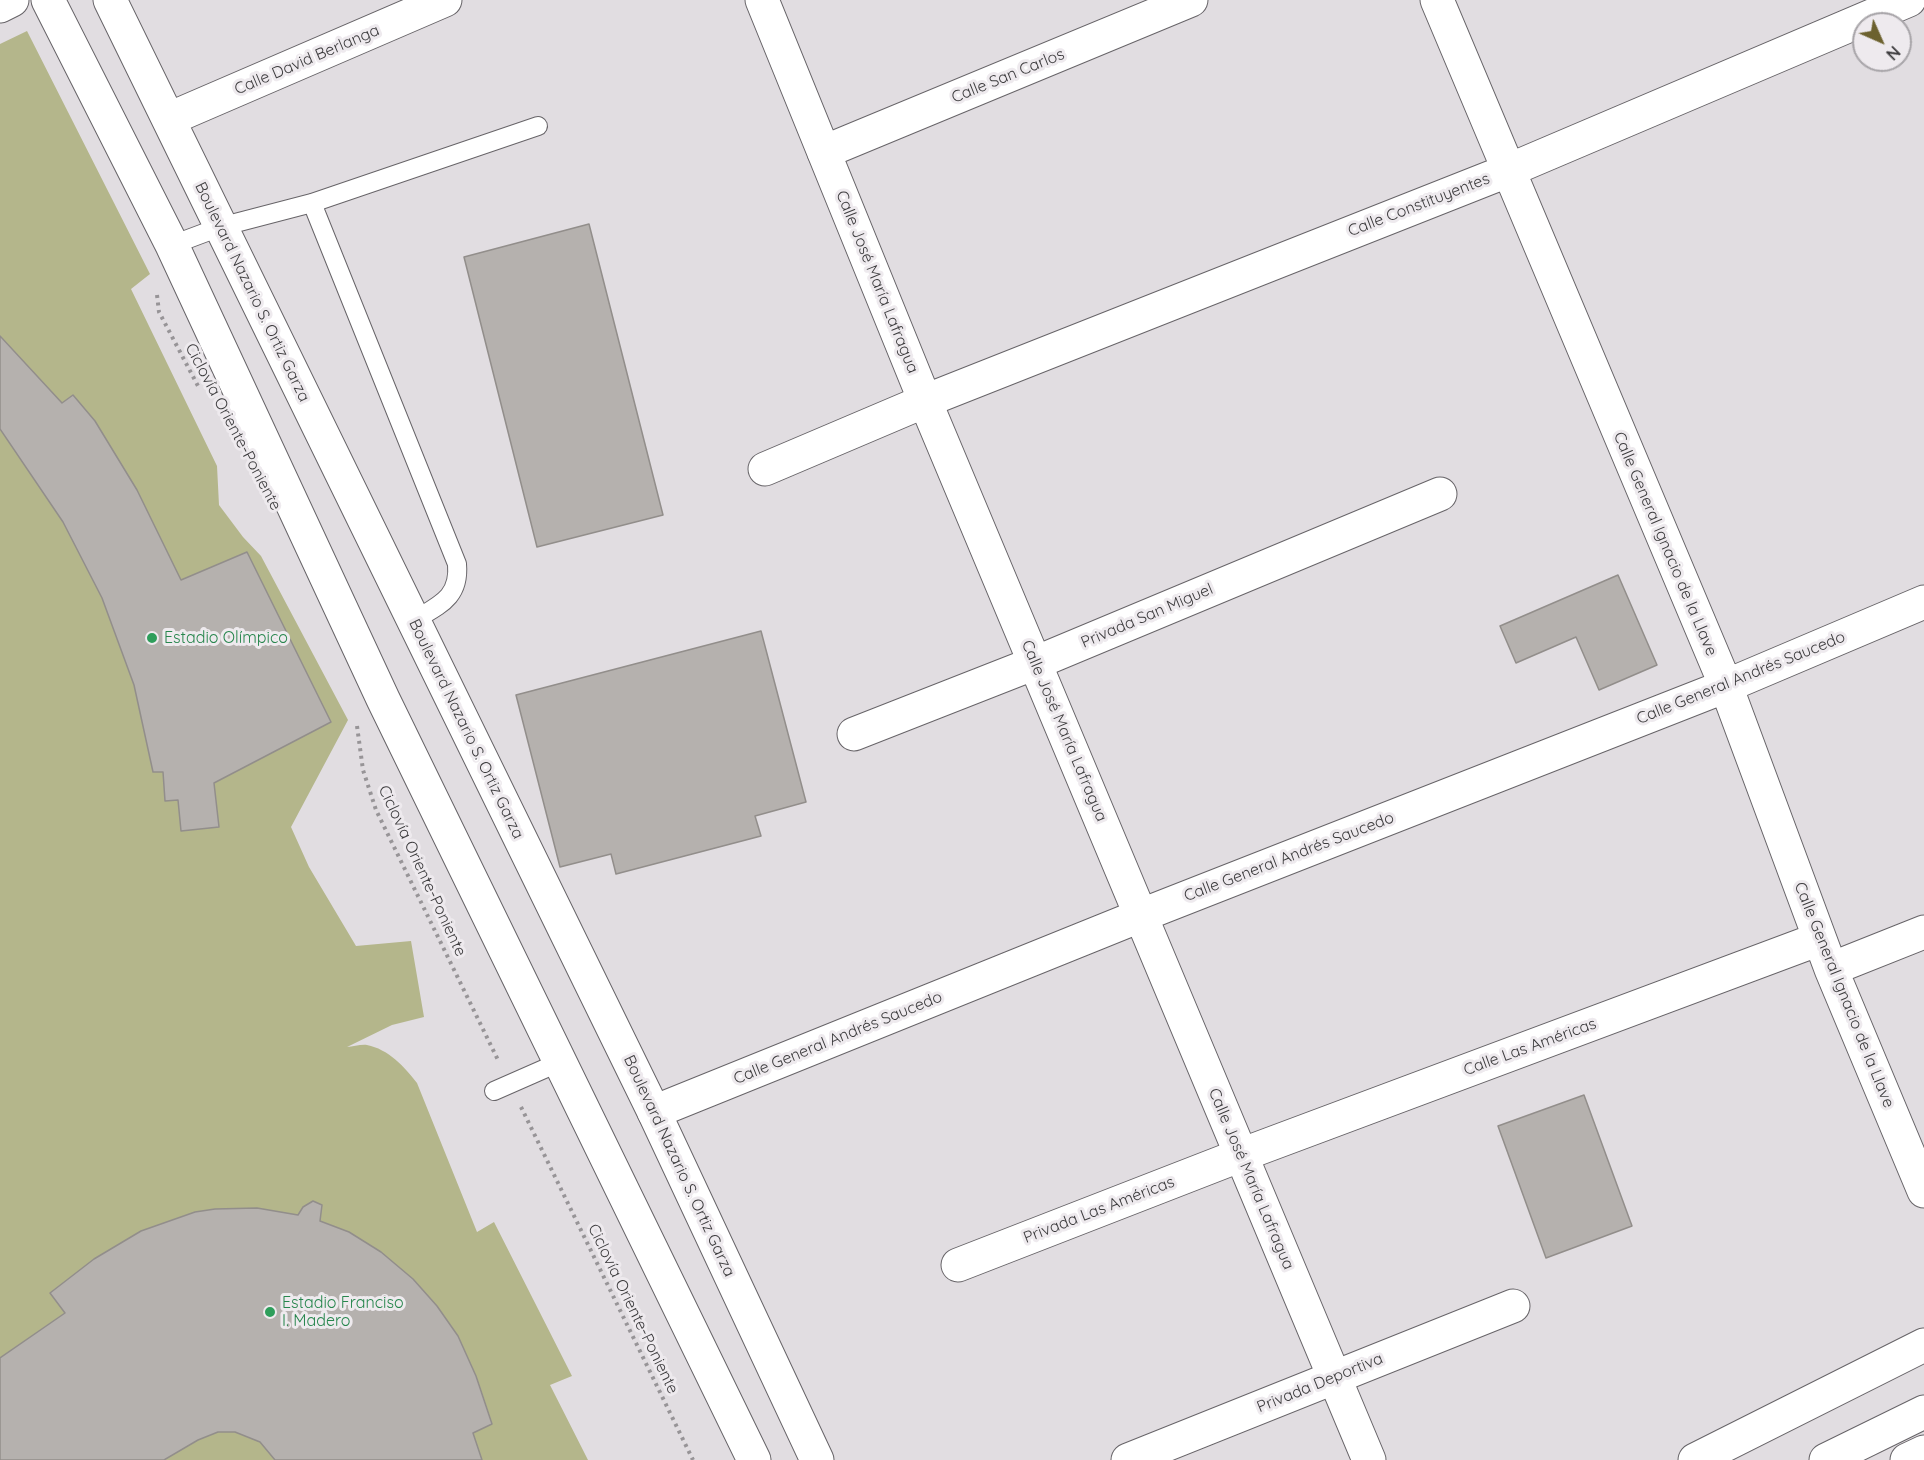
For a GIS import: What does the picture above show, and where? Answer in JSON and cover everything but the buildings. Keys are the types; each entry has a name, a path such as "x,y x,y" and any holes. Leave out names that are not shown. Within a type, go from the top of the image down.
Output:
{"street":[{"path":"0,6 12,0"},
{"path":"48,0 172,245 383,699 754,1460"},
{"name":"Boulevard Nazario S. Ortiz Garza","path":"110,0 654,1112 817,1460"},
{"name":"Calle David Berlanga","path":"169,119 444,0"},
{"name":"Calle José María Lafragua","path":"762,0 925,400 1369,1460"},
{"name":"Calle San Carlos","path":"824,152 1191,0"},
{"name":"Calle General Ignacio de la Llave","path":"1437,0 1507,171 1726,686 1819,939 1924,1191"},
{"name":"Calle Constituyentes","path":"765,469 925,400 1507,171 1909,0"},
{"name":"Privada San Miguel","path":"854,734 1035,663 1440,494"},
{"name":"Calle General Andrés Saucedo","path":"654,1112 1142,915 1726,686 1924,602"},
{"path":"1831,969 1924,932"},
{"name":"Calle Las Américas","path":"1241,1155 1819,939"},
{"name":"Privada Las Américas","path":"958,1265 1241,1155"},
{"name":"Privada Deportiva","path":"1128,1460 1513,1306"},
{"path":"1695,1460 1924,1345"},
{"path":"1826,1460 1924,1412"},
{"path":"1907,1460 1924,1452"}],"lane":[{"path":"172,245 220,227 312,203 538,126"},
{"path":"312,203 457,564 458,581 450,596 413,621"},
{"path":"502,1087 560,1062"}],"path":[{"name":"Ciclovía Oriente-Poniente","path":"157,287 159,312 202,395"},
{"name":"Ciclovía Oriente-Poniente","path":"356,716 363,770 376,810 502,1087 693,1460"}],"green space":[{"name":"Estadio Olímpico","path":"27,31 150,274 131,289 217,466 219,505 243,537 261,556 348,720 291,827 309,867 356,946 411,941 424,1017 392,1025 347,1047 367,1045 382,1050 401,1065 417,1083 477,1232 494,1222 572,1376 550,1385 588,1460 0,1460 0,44"}],"place":[{"name":"Estadio Olímpico","path":"152,638"},
{"name":"Estadio Franciso I. Madero","path":"270,1312"}]}
